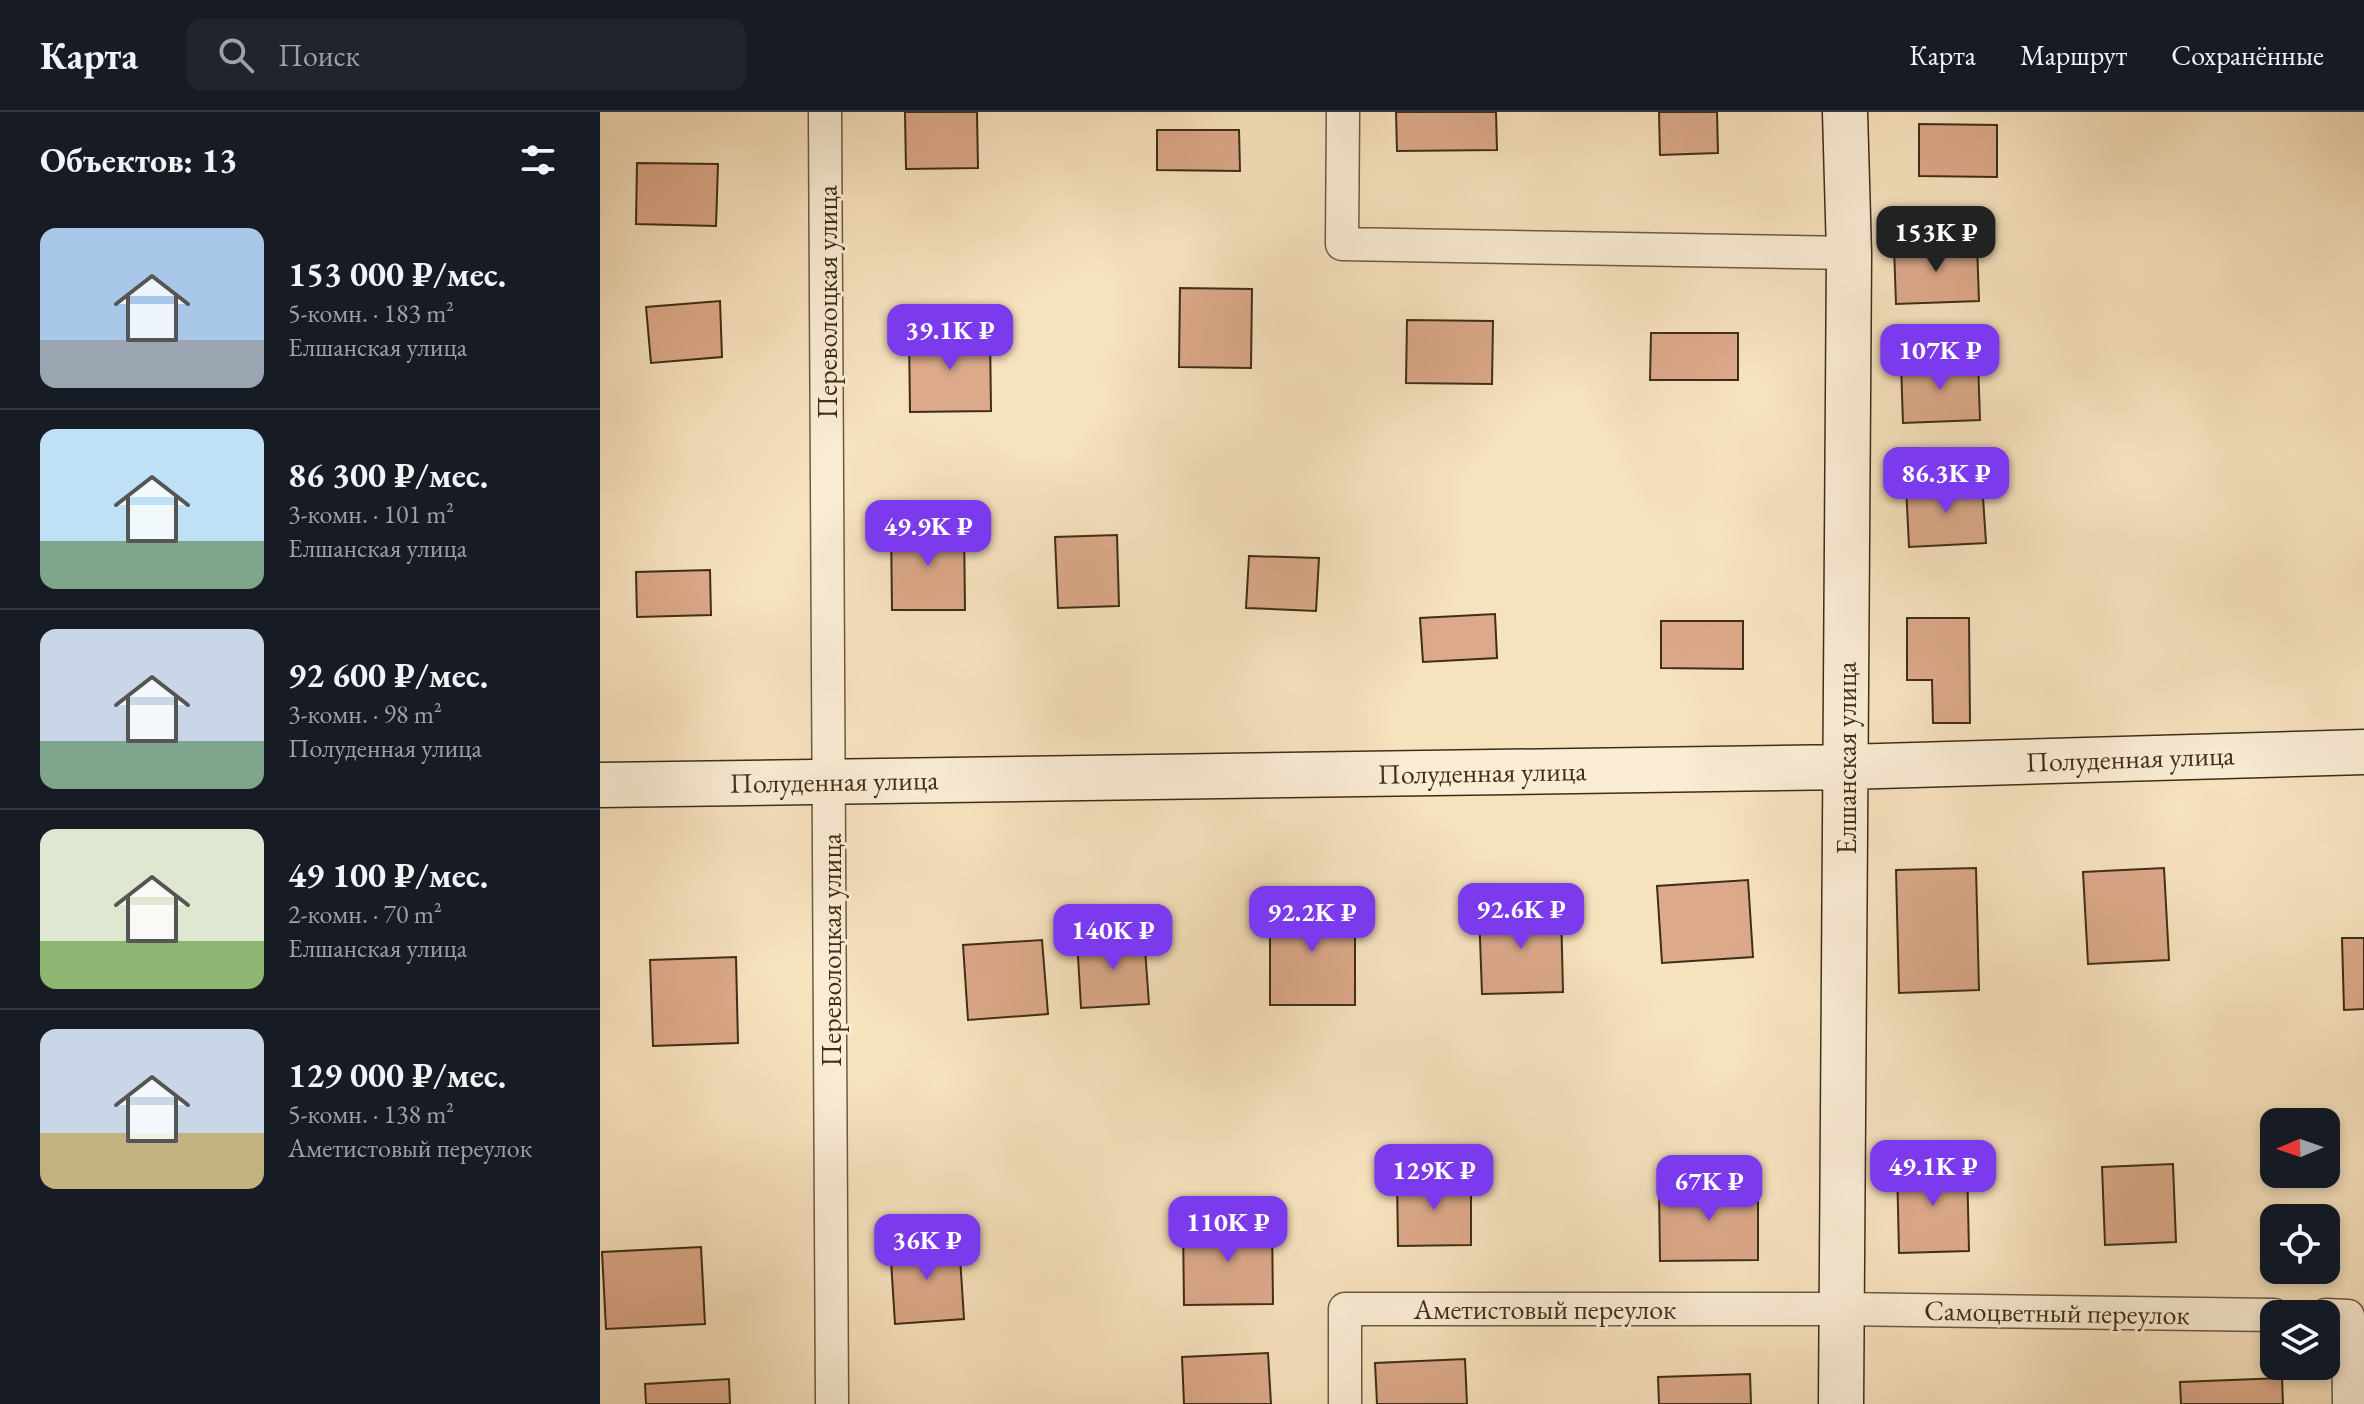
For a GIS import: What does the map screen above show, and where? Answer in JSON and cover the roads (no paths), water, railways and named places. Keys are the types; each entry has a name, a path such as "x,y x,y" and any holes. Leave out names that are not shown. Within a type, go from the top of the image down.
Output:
{"street":[{"name":"Переволоцкая улица","path":"825,112 832,1404"},
{"path":"1343,112 1342,244 1849,253"},
{"name":"Елшанская улица","path":"1841,1404 1849,253 1845,112"},
{"name":"Полуденная улица","path":"600,785 1846,767 2364,752"},
{"name":"Аметистовый переулок","path":"1345,1404 1345,1309 1840,1309"},
{"name":"Самоцветный переулок","path":"1840,1309 2260,1315"},
{"path":"2340,1316 2348,1316 2349,1404"}]}
